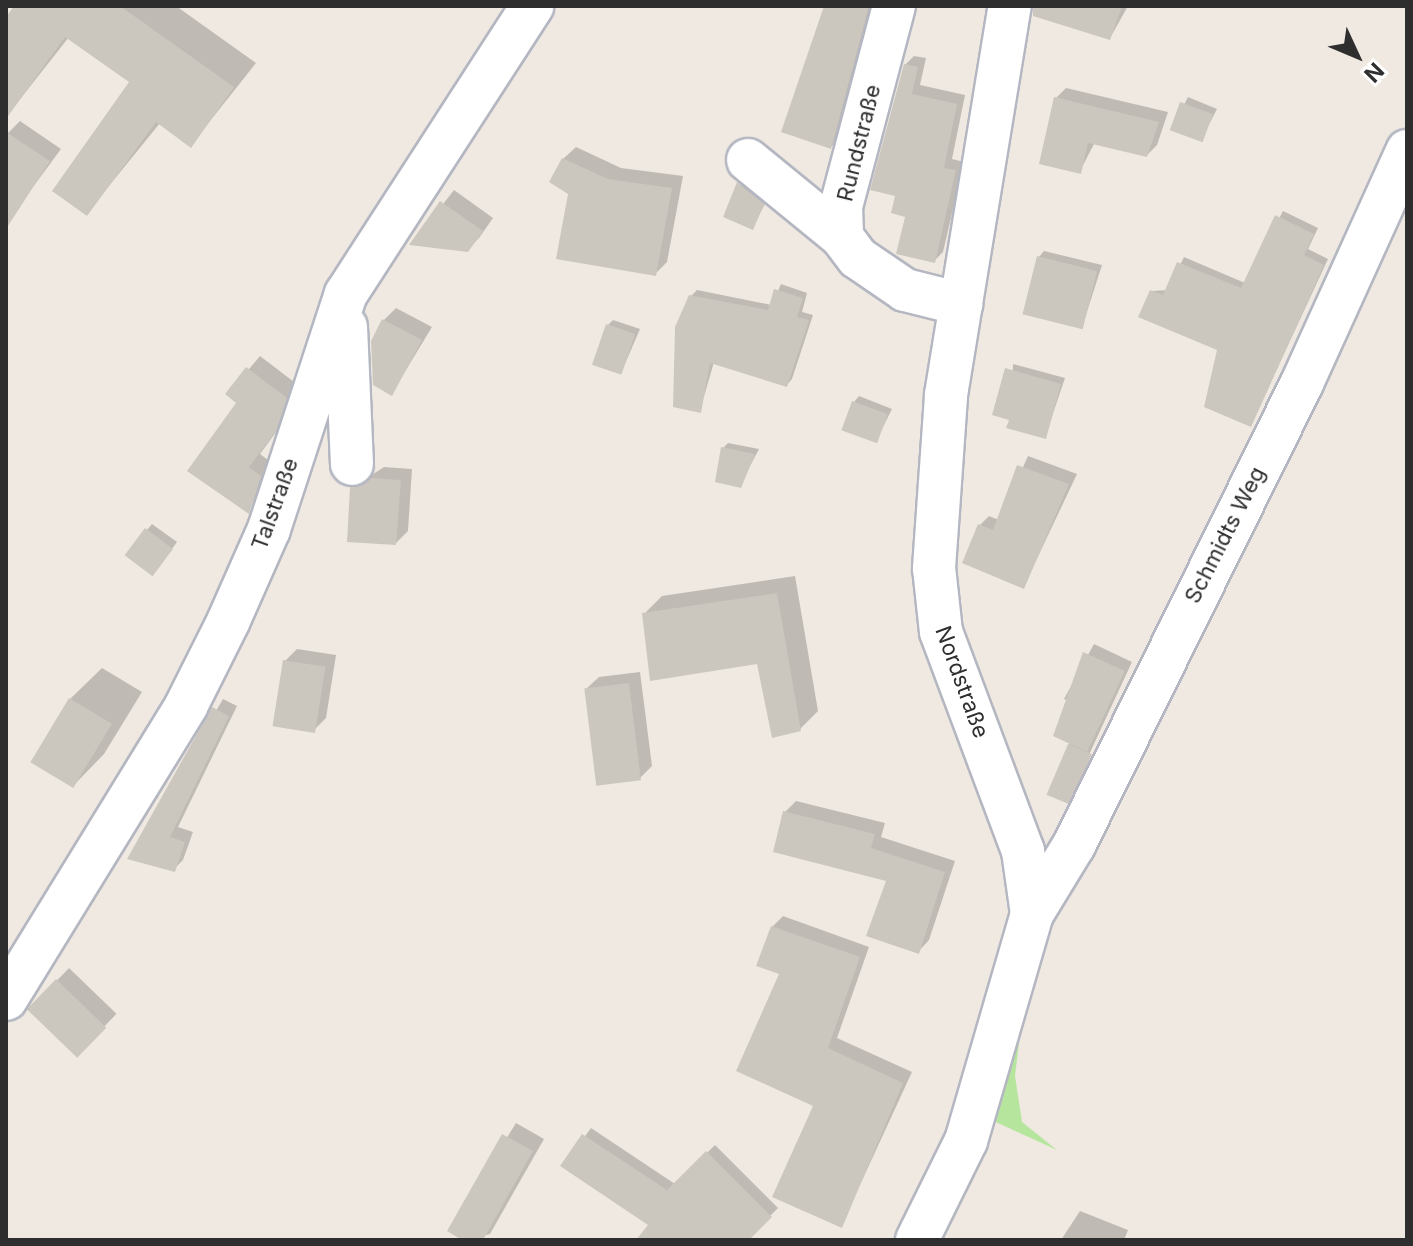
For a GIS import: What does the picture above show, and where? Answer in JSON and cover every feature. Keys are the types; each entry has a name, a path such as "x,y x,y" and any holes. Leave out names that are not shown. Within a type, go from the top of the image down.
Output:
{"street":[{"name":"Talstraße","path":"6,999 186,706 228,622 269,529 346,294 532,6"},
{"name":"Rundstraße","path":"842,237 841,206 894,6"},
{"name":"Nordstraße","path":"917,1240 971,1126 1032,914 1023,851 935,598 946,395 1010,6"},
{"name":"Schmidts Weg","path":"1032,914 1074,845 1407,151"},
{"path":"748,160 842,237 858,258 905,290 961,304"},
{"path":"346,294 352,464"}],"green space":[{"path":"1022,1019 1015,1076 1022,1122 1057,1150 989,1119"}],"building":[{"path":"14,6 120,6 234,87 191,148 156,122 87,216 52,191 129,82 65,37 6,119 6,17"},
{"path":"824,6 869,6 831,149 781,132"},
{"path":"1033,6 1122,6 1110,40 1033,16"},
{"path":"904,64 918,67 912,94 957,104 944,168 956,170 935,263 896,254 905,217 891,213 895,196 870,190"},
{"path":"1054,97 1159,122 1147,157 1088,143 1081,174 1039,164"},
{"path":"1180,102 1213,114 1203,142 1170,130"},
{"path":"6,132 50,161 6,229"},
{"path":"562,158 608,179 672,188 656,276 556,259 568,194 549,182"},
{"path":"737,182 764,204 753,230 723,217"},
{"path":"440,201 483,231 468,252 409,245"},
{"path":"1275,215 1314,234 1304,255 1324,265 1251,427 1204,407 1217,350 1138,317 1150,290 1163,295 1177,262 1241,288"},
{"path":"1037,256 1097,271 1083,329 1022,314"},
{"path":"774,289 803,298 797,317 809,320 787,387 710,363 701,413 673,407 675,327 689,295 768,310"},
{"path":"382,319 422,340 392,396 373,385 371,341"},
{"path":"606,324 635,334 621,375 592,365"},
{"path":"246,367 287,398 276,431 249,467 261,476 249,514 187,471 236,403 225,394"},
{"path":"1005,368 1061,384 1046,439 1006,428 1009,420 992,415"},
{"path":"852,401 888,414 877,443 841,430"},
{"path":"721,447 755,454 741,488 715,482"},
{"path":"1017,465 1069,484 1024,589 962,563 978,524 993,530"},
{"path":"371,478 401,480 396,545 347,542 350,487"},
{"path":"145,528 173,549 152,576 125,555"},
{"path":"777,593 801,731 772,738 757,664 650,681 642,613"},
{"path":"1083,652 1125,671 1087,752 1053,736"},
{"path":"283,660 325,667 315,733 273,726"},
{"path":"629,683 641,780 596,786 584,688"},
{"path":"69,698 112,724 73,788 30,762"},
{"path":"212,707 229,716 170,837 185,842 175,872 127,859"},
{"path":"1068,744 1092,754 1070,805 1047,795"},
{"path":"783,811 875,834 871,848 945,872 919,954 866,936 886,881 773,852"},
{"path":"771,926 860,957 828,1048 903,1083 842,1228 772,1197 813,1106 736,1071 779,974 756,966"},
{"path":"56,979 106,1028 77,1058 27,1009"},
{"path":"502,1134 533,1151 483,1240 462,1240 447,1231"},
{"path":"582,1134 667,1190 706,1151 772,1217 749,1240 636,1240 648,1225 560,1166"}]}
